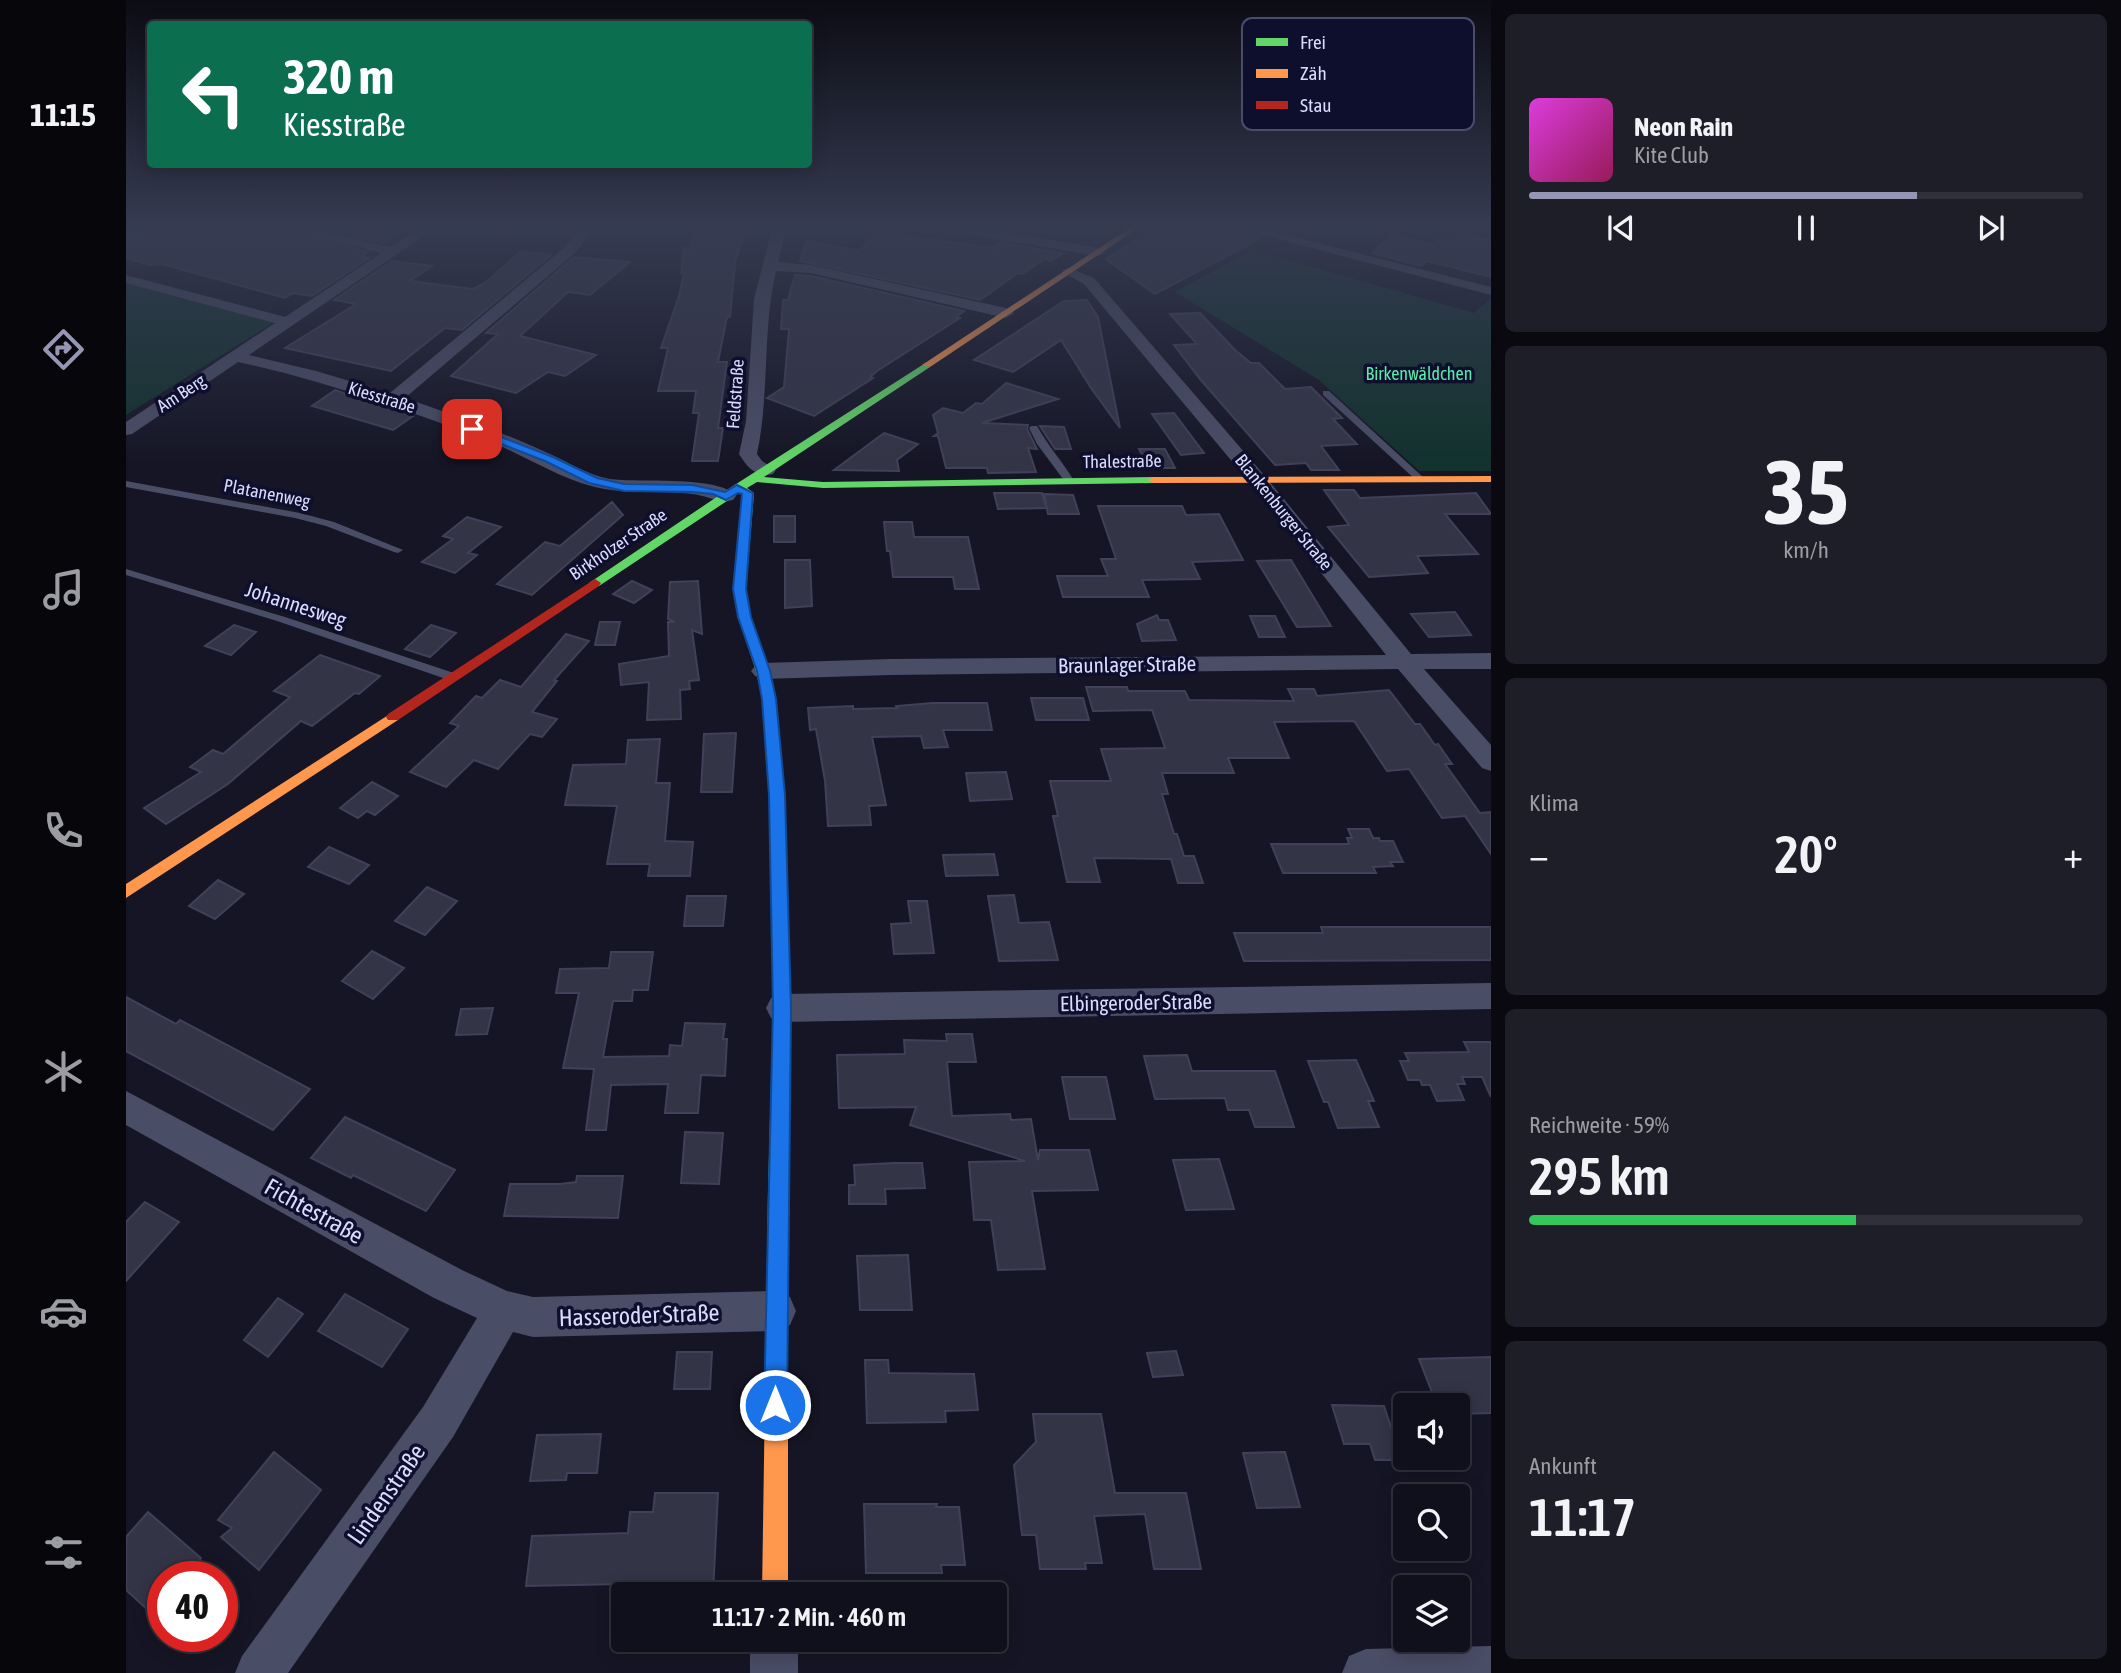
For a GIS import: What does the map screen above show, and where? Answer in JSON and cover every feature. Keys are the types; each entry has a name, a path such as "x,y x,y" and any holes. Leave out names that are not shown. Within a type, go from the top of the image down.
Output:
{"street":[{"path":"232,307 288,322"},
{"name":"Am Berg","path":"126,430 310,307"},
{"path":"394,399 505,307"},
{"name":"Feldstraße","path":"760,474 748,454 755,421 762,307"},
{"path":"980,307 1006,313"},
{"name":"Birkholzer Straße","path":"126,892 1015,307"},
{"name":"Blankenburger Straße","path":"1111,307 1491,762"},
{"name":"Kiesstraße","path":"236,357 394,399 549,459 593,480 624,488 731,492"},
{"name":"Thalestraße","path":"760,474 765,481 823,485 1257,479 1491,479"},
{"path":"731,492 748,493 740,589 749,632 763,671 776,763 782,1008 776,1311 775,1582"},
{"name":"Braunlager Straße","path":"763,671 891,667 1491,661"},
{"name":"Elbingeroder Straße","path":"782,1008 1491,996"},
{"name":"Fichtestraße","path":"126,1107 387,1252 504,1310"},
{"name":"Hasseroder Straße","path":"504,1310 534,1317 776,1311"},
{"name":"Lindenstraße","path":"259,1673 438,1422 504,1310"},
{"path":"774,1652 774,1673"},
{"path":"1366,1673 1491,1670"}],"lane":[{"path":"1326,393 1420,479"},
{"path":"1034,428 1041,446 1064,471 1069,481"},
{"name":"Platanenweg","path":"126,484 296,515 330,524 398,550"},
{"name":"Johannesweg","path":"126,572 295,623 453,677"}],"green space":[{"path":"126,307 222,307 275,322 126,415"},
{"name":"Birkenwäldchen","path":"1200,307 1453,307 1474,313 1481,307 1491,307 1491,471 1419,471 1319,380"}],"building":[{"path":"351,307 489,307 462,330 445,328 391,371 285,348"},
{"path":"516,307 552,307 520,336 596,355 565,376 548,372 516,393 451,376 498,334 486,333"},
{"path":"675,307 731,307 718,362 727,362 718,428 723,428 718,461 692,461 699,413 693,413 696,391 658,391 668,348 661,348"},
{"path":"783,307 947,307 964,311 956,317 960,318 877,371 870,377 873,378 814,416 767,398 784,387 789,329 781,329"},
{"path":"1055,307 1092,307 1098,317 1120,428 1061,340 1013,372 974,360"},
{"path":"1200,313 1235,350 1251,363 1259,363 1285,389 1311,387 1342,418 1333,419 1357,444 1321,446 1339,470 1311,470 1306,463 1275,465 1174,345 1197,344 1170,314"},
{"path":"1006,383 1058,399 982,423 1028,425 1027,429 1037,449 1028,448 1036,472 988,473 987,468 946,468 938,436 934,436 938,433 933,415 943,408 963,413 976,403 982,404"},
{"path":"335,390 413,416 393,430 312,406"},
{"path":"1174,413 1204,453 1181,455 1152,414"},
{"path":"1040,426 1064,427 1071,449 1055,449"},
{"path":"884,433 918,444 897,460 899,471 834,470"},
{"path":"1139,449 1165,449 1175,468 1149,468"},
{"path":"1324,490 1354,490 1360,498 1476,493 1491,514 1445,514 1478,554 1417,556 1428,573 1369,577 1328,527 1349,525"},
{"path":"994,493 1042,493 1047,508 998,509"},
{"path":"1044,494 1073,495 1079,514 1048,514"},
{"path":"612,502 623,515 532,595 497,584 545,542 560,546"},
{"path":"1098,506 1182,506 1186,515 1219,514 1243,560 1192,562 1200,579 1142,580 1149,597 1063,597 1057,576 1108,576 1101,559 1116,559"},
{"path":"774,516 795,516 795,542 774,542"},
{"path":"467,517 501,527 468,553 477,555 455,573 422,562 453,539 443,536"},
{"path":"884,522 912,522 914,537 968,537 979,589 955,589 953,577 893,577"},
{"path":"785,560 810,560 812,606 785,608"},
{"path":"1291,560 1331,626 1297,627 1257,561"},
{"path":"632,581 652,590 634,603 613,594"},
{"path":"698,581 702,634 692,630 699,680 689,681 690,689 680,690 681,719 647,720 649,682 621,685 619,664 669,656 668,622 675,622 668,619 670,582"},
{"path":"1455,612 1471,635 1429,637 1411,614"},
{"path":"1157,615 1159,620 1168,620 1176,640 1142,641 1137,624"},
{"path":"1250,616 1275,616 1285,637 1259,637"},
{"path":"600,622 620,622 615,645 595,645"},
{"path":"234,625 256,632 231,655 205,646"},
{"path":"431,625 456,633 430,657 405,649"},
{"path":"566,634 589,641 554,680 557,681 532,712 557,719 542,737 530,734 498,769 474,760 446,787 410,772 459,726 450,723 476,696 482,698 500,680 521,687"},
{"path":"320,655 380,676 312,726 301,721 228,784 166,824 144,808 201,772 190,767 213,750 223,754 290,697 274,691"},
{"path":"1086,687 1127,687 1128,691 1185,691 1189,700 1294,701 1288,689 1314,689 1317,696 1389,690 1415,724 1420,724 1435,745 1438,744 1452,764 1445,764 1480,813 1491,812 1491,854 1465,816 1442,818 1409,769 1387,771 1354,721 1274,722 1289,758 1228,758 1234,773 1162,773 1168,794 1162,794 1174,834 1177,834 1184,856 1194,856 1203,883 1178,883 1171,859 1094,858 1100,882 1067,882 1053,816 1058,816 1050,781 1111,781 1101,749 1165,748 1152,710 1093,711"},
{"path":"1031,698 1083,698 1089,720 1036,720"},
{"path":"987,703 992,730 943,730 948,747 924,748 921,736 872,737 886,805 869,806 871,825 828,826 825,781 816,729 810,730 808,708 897,708 896,706"},
{"path":"736,733 732,792 701,792 704,734"},
{"path":"660,739 656,783 670,783 665,841 693,842 690,876 648,876 650,864 607,864 617,806 565,805 573,765 626,764 628,740"},
{"path":"1006,772 1012,799 970,801 966,773"},
{"path":"372,782 398,796 375,815 367,811 358,818 340,808"},
{"path":"1348,829 1369,829 1373,838 1393,841 1403,862 1390,862 1393,866 1373,867 1376,873 1283,873 1271,844 1349,844 1347,838 1352,838"},
{"path":"329,847 369,865 349,884 308,867"},
{"path":"994,854 998,875 946,876 943,855"},
{"path":"218,880 244,894 215,919 189,906"},
{"path":"427,887 457,901 425,935 395,921"},
{"path":"1014,895 1019,923 1049,922 1058,960 999,961 988,896"},
{"path":"687,896 726,896 723,926 684,926"},
{"path":"908,901 927,901 934,953 894,954 891,924 911,923"},
{"path":"1321,927 1491,927 1491,960 1244,961 1234,933 1323,933"},
{"path":"372,951 404,968 373,999 342,981"},
{"path":"611,952 653,952 648,990 633,990 632,1001 613,1001 603,1057 669,1056 670,1045 682,1046 685,1023 725,1024 725,1076 701,1075 698,1113 665,1113 668,1084 611,1085 606,1130 586,1130 594,1069 563,1068 579,993 556,993 560,969 609,968"},
{"path":"126,997 176,1024 180,1020 310,1089 273,1130 126,1051"},
{"path":"493,1008 487,1034 456,1035 461,1009"},
{"path":"946,1034 972,1034 976,1062 947,1062 952,1116 1010,1114 1011,1120 1031,1119 1038,1160 1040,1150 1089,1150 1098,1190 1032,1191 1045,1269 998,1270 991,1220 974,1220 969,1162 1025,1161 910,1125 916,1107 839,1108 837,1055 905,1054 904,1040 947,1041"},
{"path":"1464,1042 1491,1042 1491,1097 1482,1077 1462,1077 1465,1084 1457,1084 1464,1100 1437,1101 1430,1085 1422,1085 1420,1080 1408,1080 1400,1061 1409,1061 1405,1053 1469,1052"},
{"path":"1187,1055 1192,1071 1275,1071 1294,1127 1255,1127 1249,1110 1228,1110 1225,1098 1155,1099 1144,1056"},
{"path":"1356,1060 1374,1101 1368,1101 1379,1127 1338,1128 1328,1102 1324,1102 1308,1061"},
{"path":"1062,1077 1106,1077 1115,1119 1070,1119"},
{"path":"345,1117 455,1170 426,1211 353,1175 351,1178 311,1158"},
{"path":"685,1132 723,1133 719,1184 681,1183"},
{"path":"1219,1159 1234,1209 1186,1210 1173,1160"},
{"path":"922,1163 925,1188 885,1189 886,1204 849,1204 849,1185 855,1185 854,1165"},
{"path":"577,1176 623,1176 618,1218 504,1216 510,1184 560,1184 576,1182"},
{"path":"145,1202 179,1222 126,1281 126,1222"},
{"path":"908,1255 912,1310 860,1310 857,1256"},
{"path":"345,1294 408,1329 382,1367 318,1331"},
{"path":"278,1298 303,1314 268,1357 244,1340"},
{"path":"1176,1351 1183,1375 1153,1377 1147,1353"},
{"path":"677,1352 712,1352 710,1389 674,1389"},
{"path":"1491,1357 1491,1413 1470,1414 1470,1393 1432,1393 1419,1359"},
{"path":"865,1360 888,1360 889,1373 974,1374 978,1410 945,1411 946,1422 867,1423"},
{"path":"1332,1405 1384,1406 1393,1433 1393,1460 1375,1460 1370,1444 1344,1444"},
{"path":"1033,1414 1101,1414 1115,1493 1186,1493 1201,1569 1154,1569 1145,1514 1094,1516 1102,1563 1085,1563 1086,1569 1040,1569 1036,1535 1022,1535 1014,1465 1036,1442"},
{"path":"601,1434 597,1473 567,1473 566,1480 530,1481 537,1435"},
{"path":"274,1452 321,1490 259,1570 221,1537 232,1528 218,1520"},
{"path":"1285,1452 1300,1507 1257,1508 1243,1453"},
{"path":"655,1493 718,1493 714,1582 611,1582 611,1584 526,1586 532,1536 628,1533 630,1512 653,1512"},
{"path":"864,1504 937,1504 936,1507 959,1507 965,1565 941,1565 942,1573 866,1573"},
{"path":"148,1512 201,1558 198,1561 147,1561 147,1609 126,1590 126,1537"}],"traffic: fast":[{"path":"595,583 927,365"},
{"path":"755,477 765,481 823,485 1153,480"},
{"path":"737,488 748,493 740,589 744,617 763,671 769,699 777,795 782,1008 778,1191"}],"traffic: slow":[{"path":"927,365 1015,307"},
{"path":"1153,480 1491,479"},
{"path":"126,892 393,717"},
{"path":"775,1582 778,1191"}],"traffic: jam":[{"path":"393,717 595,583"}],"route":[{"path":"472,429 549,459 593,480 624,488 692,489 715,491 726,496 737,488 748,493 740,589 744,617 763,671 769,699 777,795 782,1008 775,1405"}]}
